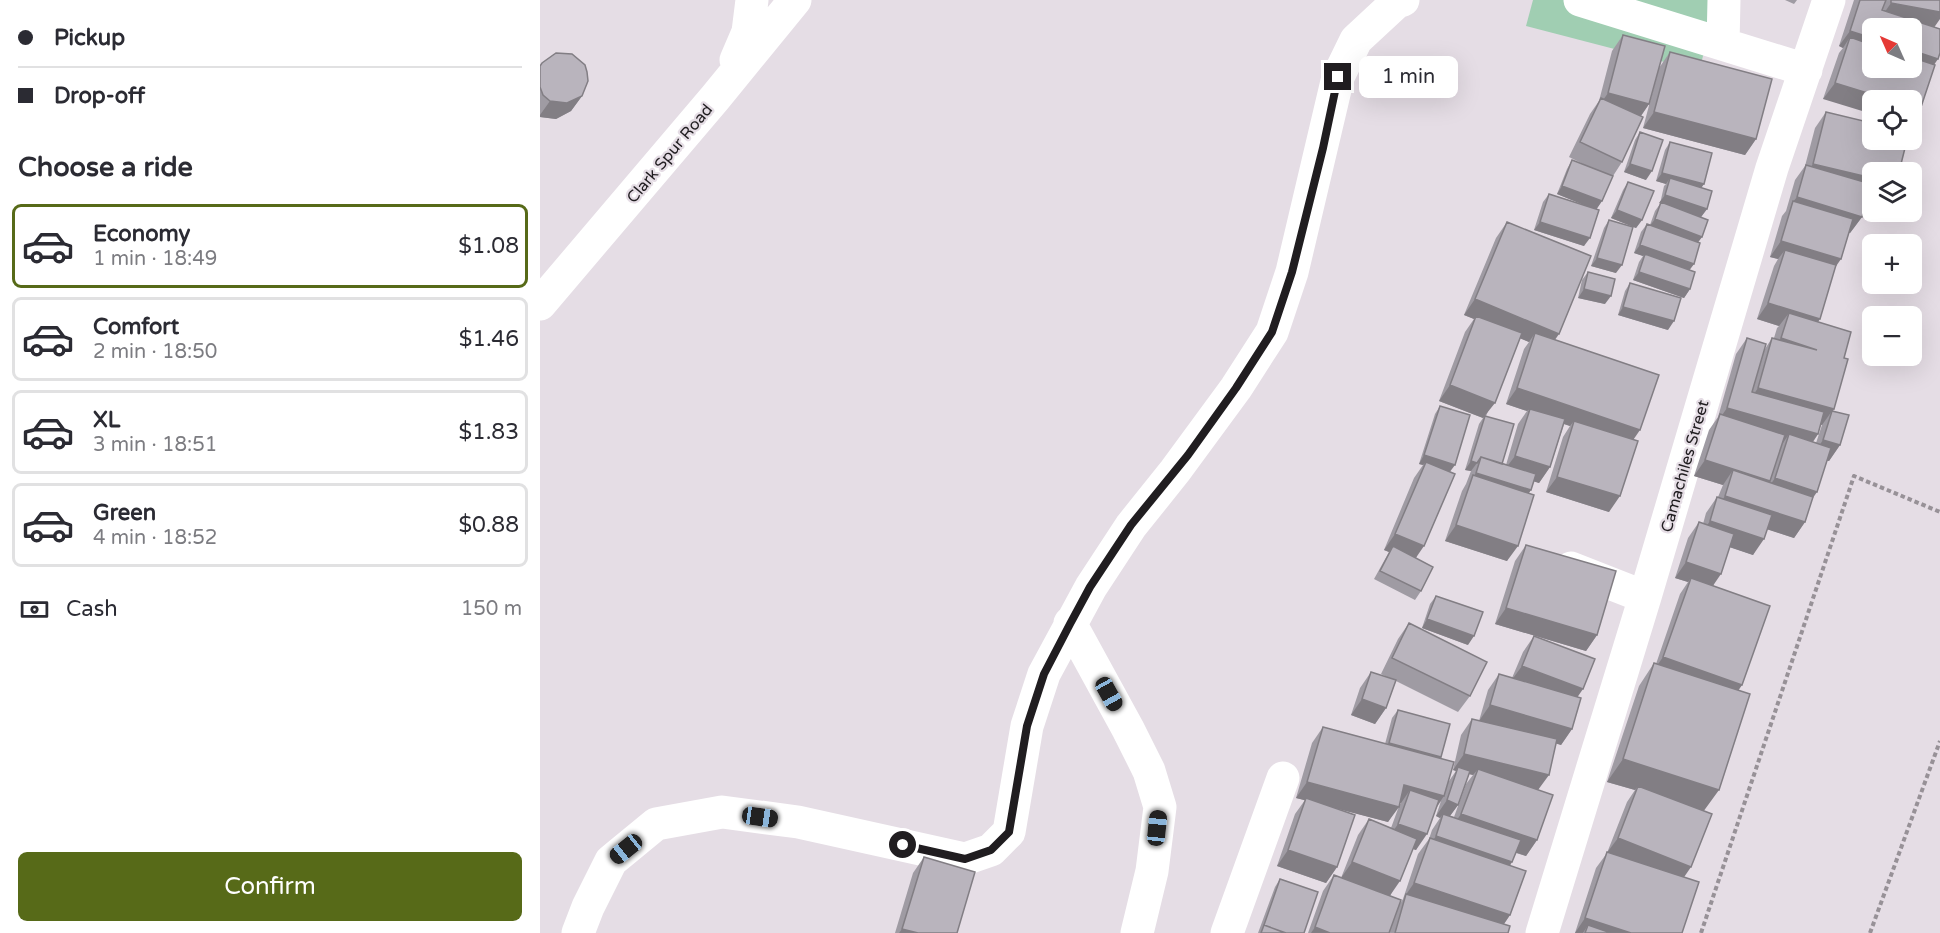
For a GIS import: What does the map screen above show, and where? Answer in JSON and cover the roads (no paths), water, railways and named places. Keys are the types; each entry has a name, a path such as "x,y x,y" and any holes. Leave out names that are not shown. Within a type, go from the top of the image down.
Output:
{"main road":[{"path":"715,98 739,55 748,32 752,0"},
{"name":"Clark Spur Road","path":"540,304 795,0"},
{"path":"578,933 611,861 656,824 722,812 798,822 965,859 991,850 1009,832 1027,726 1044,674 1090,587 1131,525 1182,462 1236,388 1272,332 1292,272 1338,77 1356,40 1397,2 1403,0"},
{"path":"1580,0 1806,70"},
{"path":"1723,44 1724,0"},
{"name":"Camachiles Street","path":"1542,933 1645,597 1772,168 1829,0"},
{"path":"1547,559 1645,597"},
{"path":"1070,624 1144,760 1160,807 1152,871 1137,933"},
{"path":"1227,933 1283,778"}]}
